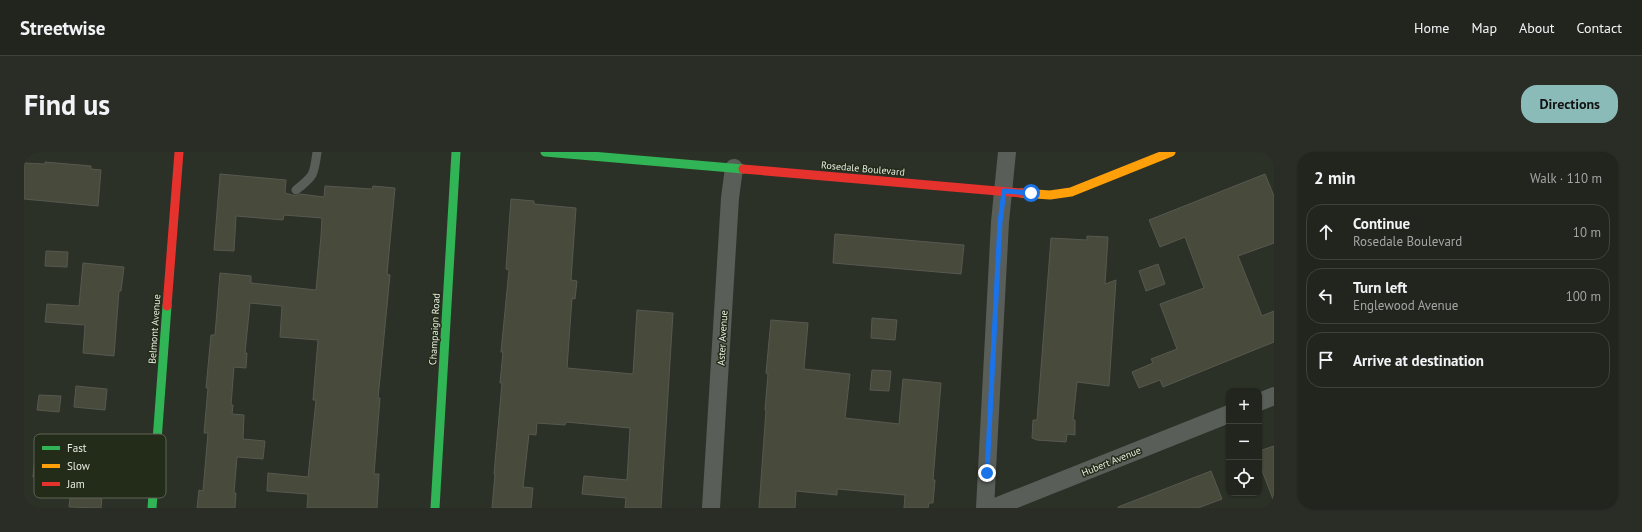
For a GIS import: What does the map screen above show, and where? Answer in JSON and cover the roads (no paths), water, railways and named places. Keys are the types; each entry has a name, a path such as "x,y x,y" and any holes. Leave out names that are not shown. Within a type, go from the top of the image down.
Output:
{"street":[{"name":"Belmont Avenue","path":"158,434 179,152"},
{"name":"Champaign Road","path":"435,508 456,152"},
{"name":"Rosedale Boulevard","path":"545,152 587,154 1050,195 1071,192 1171,152"},
{"path":"985,508 1000,222 1007,152"},
{"name":"Aster Avenue","path":"711,508 730,198 734,168"},
{"path":"1262,401 1274,396"},
{"name":"Hubert Avenue","path":"993,508 1226,415"},
{"name":"Belmont Avenue","path":"152,508 153,498"}],"lane":[{"path":"296,190 310,179 314,172 317,152"}]}
